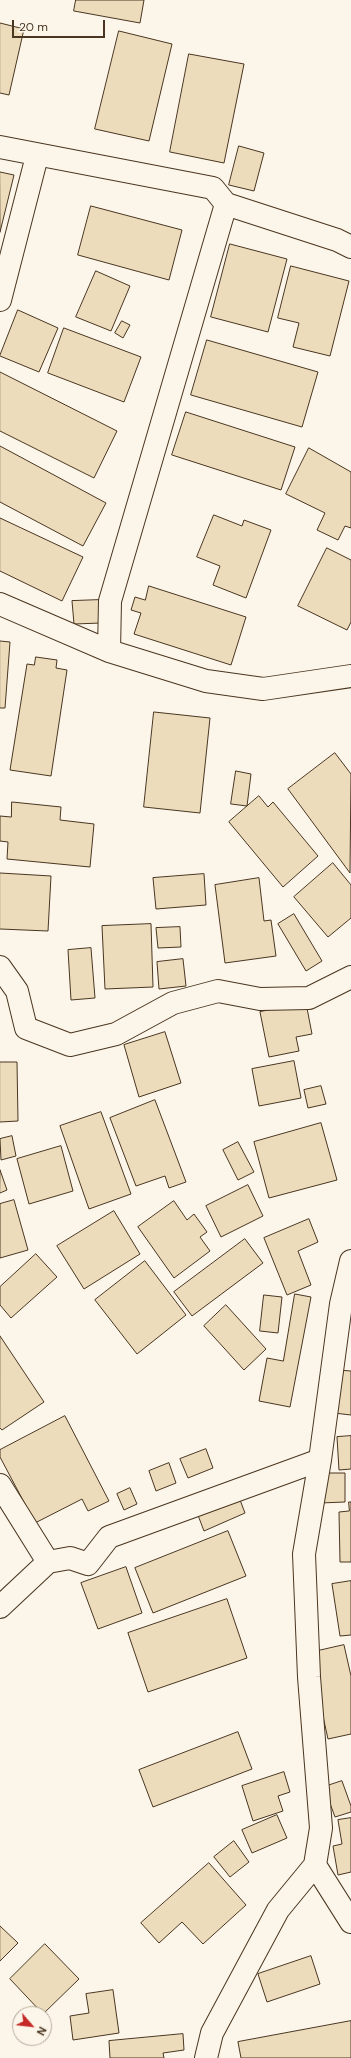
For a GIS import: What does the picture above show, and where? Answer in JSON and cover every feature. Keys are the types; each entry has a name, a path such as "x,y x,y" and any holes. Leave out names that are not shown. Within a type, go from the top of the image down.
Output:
{"street":[{"path":"0,147 38,156 213,188 226,204 337,240 351,247"},
{"path":"0,300 38,156"},
{"path":"109,651 110,601 226,204"},
{"path":"0,604 109,651 206,681 263,689 351,676"},
{"path":"0,967 17,991 26,1028 70,1045 116,1034 173,1003 218,991 260,999 309,998 351,977"},
{"path":"206,2058 212,2033 278,1910 315,1865 321,1828 309,1677 304,1554 320,1460 341,1304 351,1261"},
{"path":"0,1607 48,1562 70,1558 88,1564 109,1536 320,1460"},
{"path":"0,1485 48,1562"},
{"path":"315,1865 351,1922"}],"building":[{"path":"76,0 144,0 140,23 74,11"},
{"path":"0,23 24,29 9,95 0,93"},
{"path":"119,31 172,44 149,141 95,129"},
{"path":"189,54 244,64 224,163 170,152"},
{"path":"239,146 264,153 254,191 229,185"},
{"path":"0,172 14,175 0,232"},
{"path":"91,206 182,230 169,280 78,255"},
{"path":"230,244 287,259 268,332 211,317"},
{"path":"291,266 349,281 330,356 293,347 299,323 278,318"},
{"path":"96,271 130,286 111,331 76,317"},
{"path":"18,310 58,328 39,372 0,356"},
{"path":"122,321 130,325 123,338 115,333"},
{"path":"64,328 141,357 124,402 48,373"},
{"path":"207,340 318,372 302,427 191,395"},
{"path":"0,372 117,431 94,478 0,431"},
{"path":"186,412 295,447 281,490 172,455"},
{"path":"0,446 106,503 83,546 0,502"},
{"path":"309,448 351,472 351,528 345,526 338,540 317,530 325,513 286,494"},
{"path":"214,515 242,526 244,520 271,530 246,598 213,585 220,566 197,557"},
{"path":"0,518 83,557 62,601 0,571"},
{"path":"327,548 351,560 351,622 347,630 298,606"},
{"path":"149,586 246,617 231,665 134,634 141,613 131,610 135,597 145,600"},
{"path":"100,600 101,623 74,624 72,601"},
{"path":"0,641 10,642 5,708 0,708"},
{"path":"36,657 57,660 56,668 67,670 51,776 10,770 27,664 34,665"},
{"path":"154,712 210,718 200,813 144,807"},
{"path":"335,753 351,774 350,873 288,789"},
{"path":"236,771 251,774 247,806 231,804"},
{"path":"259,796 268,807 273,802 318,856 283,887 229,822"},
{"path":"12,802 61,807 60,820 94,824 90,867 7,859 8,842 0,841 0,816 11,817"},
{"path":"333,863 351,885 351,918 328,937 294,897"},
{"path":"0,873 51,876 48,931 0,929"},
{"path":"204,874 206,905 156,909 153,878"},
{"path":"259,878 264,921 271,920 276,956 225,963 215,885"},
{"path":"294,914 322,961 306,971 278,924"},
{"path":"151,924 153,987 105,989 102,926"},
{"path":"180,927 181,947 158,948 156,928"},
{"path":"91,948 95,998 71,1000 68,950"},
{"path":"183,959 186,986 159,989 157,962"},
{"path":"306,1003 312,1034 296,1037 299,1051 269,1057 260,1012"},
{"path":"165,1032 181,1083 139,1097 124,1045"},
{"path":"294,1061 301,1098 259,1106 252,1069"},
{"path":"0,1062 17,1062 18,1121 0,1122"},
{"path":"321,1086 326,1104 308,1108 304,1090"},
{"path":"155,1100 186,1182 169,1188 165,1176 136,1186 110,1118"},
{"path":"101,1112 131,1194 89,1209 60,1126"},
{"path":"321,1123 337,1180 269,1198 254,1142"},
{"path":"12,1136 16,1156 1,1160 0,1139"},
{"path":"238,1142 254,1172 238,1180 223,1150"},
{"path":"61,1146 73,1191 29,1204 17,1159"},
{"path":"0,1170 7,1190 0,1193"},
{"path":"248,1185 263,1216 221,1237 206,1206"},
{"path":"14,1200 28,1250 0,1258 0,1204"},
{"path":"174,1201 187,1220 194,1214 207,1232 200,1237 210,1251 174,1278 138,1227"},
{"path":"114,1211 140,1254 84,1289 57,1246"},
{"path":"309,1219 318,1242 298,1251 311,1285 287,1295 264,1238"},
{"path":"245,1239 263,1263 192,1316 174,1292"},
{"path":"36,1254 57,1277 11,1318 0,1305 0,1287"},
{"path":"145,1261 186,1315 137,1354 95,1300"},
{"path":"295,1294 311,1297 290,1407 259,1401 267,1358 283,1361"},
{"path":"264,1295 282,1297 278,1333 260,1331"},
{"path":"226,1305 266,1349 244,1370 204,1326"},
{"path":"0,1336 44,1402 2,1430 0,1428"},
{"path":"338,1370 351,1371 351,1415 334,1413"},
{"path":"65,1416 109,1501 88,1511 82,1499 35,1523 0,1457 0,1450"},
{"path":"351,1436 351,1469 339,1470 337,1437"},
{"path":"206,1449 213,1468 188,1478 180,1459"},
{"path":"169,1463 176,1483 156,1491 149,1471"},
{"path":"319,1473 345,1473 345,1502 320,1503"},
{"path":"130,1488 137,1504 124,1510 117,1494"},
{"path":"237,1492 245,1513 204,1531 196,1510"},
{"path":"349,1502 351,1502 351,1562 340,1562 339,1512 349,1511"},
{"path":"228,1531 246,1576 153,1613 135,1568"},
{"path":"126,1567 142,1613 98,1629 81,1583"},
{"path":"351,1581 351,1635 340,1636 332,1584"},
{"path":"227,1599 247,1658 148,1692 128,1633"},
{"path":"344,1645 351,1676 351,1734 328,1739 309,1653"},
{"path":"238,1732 252,1769 153,1807 139,1770"},
{"path":"284,1772 290,1792 278,1796 283,1811 253,1821 242,1786"},
{"path":"342,1781 351,1806 351,1812 335,1817 324,1787"},
{"path":"277,1815 287,1838 252,1853 242,1830"},
{"path":"351,1818 351,1872 338,1875 333,1846 342,1844 338,1820"},
{"path":"234,1841 249,1862 230,1877 214,1857"},
{"path":"209,1863 246,1905 203,1944 182,1922 159,1943 141,1923"},
{"path":"0,1926 18,1943 0,1961"},
{"path":"45,1944 79,1979 51,2006 35,2006 10,1979"},
{"path":"311,1956 320,1984 267,2002 258,1974"},
{"path":"113,1990 119,2033 73,2040 70,2016 89,2013 86,1994"},
{"path":"351,2021 351,2058 241,2058 238,2042"},
{"path":"183,2034 184,2050 163,2053 164,2058 110,2058 109,2041"}]}
